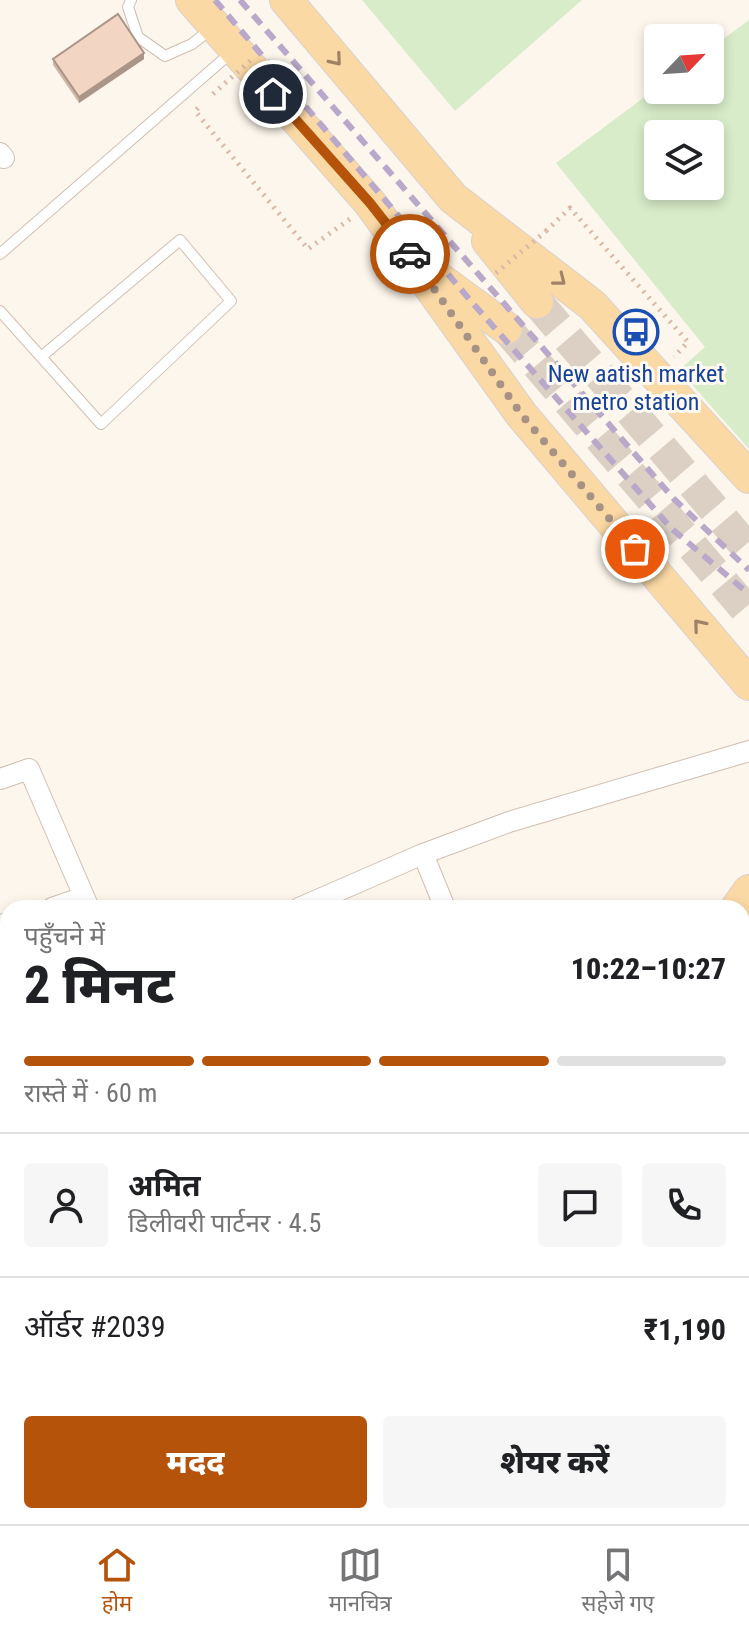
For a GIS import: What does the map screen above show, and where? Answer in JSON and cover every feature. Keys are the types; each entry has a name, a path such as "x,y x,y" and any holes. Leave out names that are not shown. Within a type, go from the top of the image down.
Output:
{"main road":[{"path":"192,0 370,203 521,414 749,684"},
{"path":"286,0 537,302"},
{"path":"453,198 592,305 749,477"},
{"path":"413,259 506,328"}],"street":[{"path":"317,900 423,854 509,822 749,751"},
{"path":"0,779 29,769 86,900"},
{"path":"423,854 442,900"}],"lane":[{"path":"131,0 128,7 138,37 165,56 192,44 234,45"},
{"path":"0,254 234,45"},
{"path":"0,311 41,357 101,424 231,301 180,240 41,357"}],"path":[{"path":"234,45 213,94 195,111 308,249 370,203"},
{"path":"496,273 570,208 688,342 656,375"}],"green space":[{"path":"362,0 582,0 455,111"},
{"path":"749,20 749,449 679,370 705,347 556,163 644,97 644,104 724,104 724,39"}],"building":[{"path":"118,14 144,53 79,97 53,59"}],"tunnel":[{"path":"537,302 749,550"},
{"path":"506,328 749,613"}],"railway":[{"path":"215,0 470,300 672,529 749,594"},
{"path":"240,0 674,499 749,570"}],"way so far":[{"path":"410,254 521,414 635,549"}],"place":[{"name":"New aatish market metro station","path":"636,332"}],"route":[{"path":"273,94 370,203 410,254"}]}
